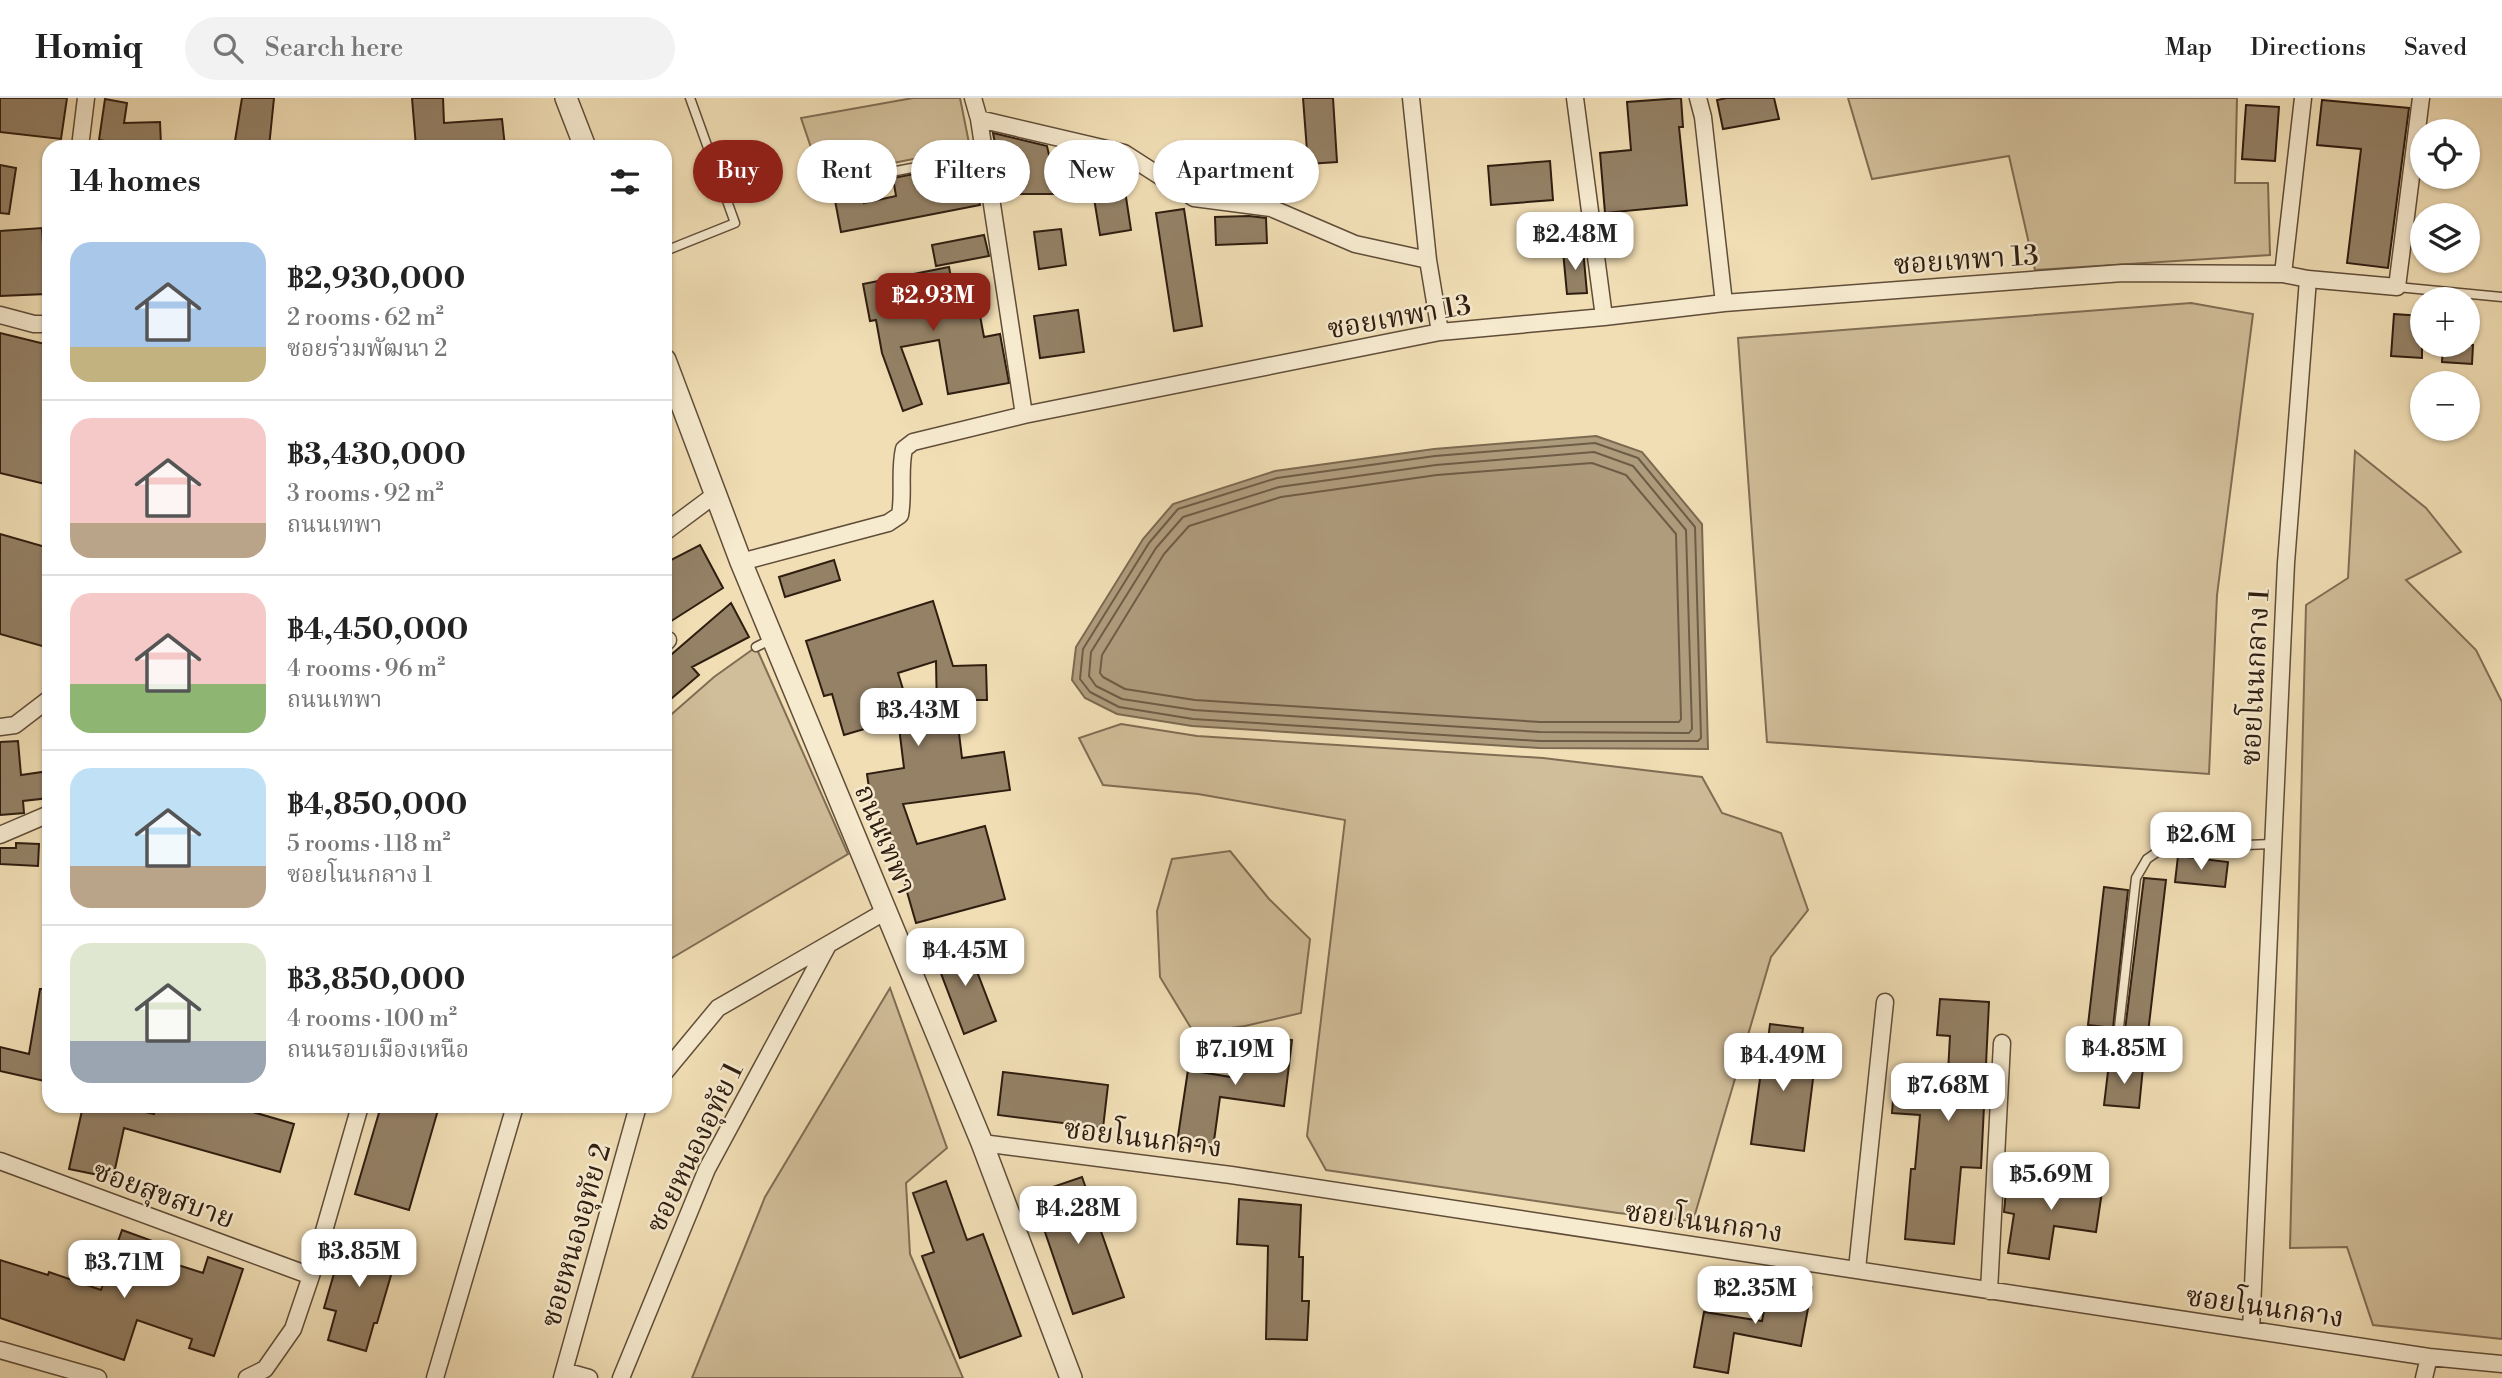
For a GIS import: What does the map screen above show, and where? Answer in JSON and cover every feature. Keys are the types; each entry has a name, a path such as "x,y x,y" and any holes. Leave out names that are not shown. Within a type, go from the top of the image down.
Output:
{"street":[{"path":"81,140 86,98"},
{"path":"566,98 582,140"},
{"path":"973,98 982,140"},
{"path":"1411,98 1428,260 1440,332"},
{"path":"1575,98 1604,317"},
{"path":"1698,98 1703,117 1724,303"},
{"path":"2283,274 2303,98"},
{"path":"2397,287 2421,98"},
{"path":"979,119 1124,153 1194,198 1271,208 1355,244 1428,260"},
{"path":"992,203 1024,415"},
{"name":"ซอยเทพา 13","path":"741,562 888,523 900,515 901,462 904,449 913,442 1024,415 1440,332 1724,303 2123,273 2283,274 2308,279 2397,287"},
{"name":"ซอยโนนกลาง 1","path":"2251,1331 2286,563 2308,279"},
{"path":"0,316 42,324"},
{"name":"ถนนเทพา","path":"672,378 741,562 764,643 850,842 886,911 982,1143 1071,1378"},
{"path":"672,527 716,494"},
{"path":"0,727 15,725 42,704"},
{"path":"0,835 42,817"},
{"path":"672,1064 718,1008 886,911"},
{"name":"ซอยหนองอุทัย 1","path":"621,1378 707,1169 828,945"},
{"path":"1857,1269 1885,1002"},
{"path":"1990,1291 2002,1043"},
{"path":"247,1378 265,1369 293,1329 358,1113"},
{"path":"435,1378 513,1113"},
{"name":"ซอยหนองอุทัย 2","path":"563,1374 636,1113"},
{"name":"ซอยโนนกลาง","path":"982,1143 1231,1175 2251,1331 2429,1357 2502,1364"},
{"name":"ซอยสุขสบาย","path":"0,1161 311,1276"},
{"path":"0,1350 98,1378"},
{"path":"2424,1378 2429,1357"},
{"path":"563,1374 589,1378"}],"lane":[{"path":"672,248 736,223 690,98"},
{"path":"2397,287 2502,297"},
{"path":"2119,1027 2136,878 2147,859 2163,848 2273,844"}],"shaded area":[{"path":"913,98 960,98 968,140 911,140 911,159 897,162 897,140 808,140 801,118"},
{"path":"1848,98 2237,98 2235,183 2268,183 2270,255 2035,270 2009,156 1872,179"},
{"path":"2191,303 2253,314 2217,595 2209,774 1767,742 1738,338"},
{"path":"2355,451 2426,508 2461,552 2406,580 2476,650 2502,702 2502,1339 2373,1325 2347,1247 2290,1248 2306,605 2348,578"},
{"path":"756,647 848,854 672,958 672,714 714,677"},
{"path":"1121,724 1197,736 1543,758 1702,777 1722,813 1781,833 1808,910 1771,957 1693,1221 1618,1213 1326,1170 1307,1136 1345,820 1198,794 1103,785 1079,738"},
{"path":"1230,851 1269,899 1310,939 1301,1013 1245,1026 1194,1033 1160,977 1157,911 1172,859"},
{"path":"890,988 947,1148 906,1183 910,1254 963,1378 692,1378 765,1197"}],"water":[{"path":"1596,436 1642,452 1702,524 1708,749 1539,748 1192,726 1117,714 1085,698 1072,680 1076,647 1143,539 1173,504 1275,471 1434,449"}],"building":[{"path":"0,98 67,98 61,139 0,132"},
{"path":"242,98 274,98 270,140 235,140"},
{"path":"412,98 443,98 444,123 502,119 504,140 415,140"},
{"path":"1303,98 1333,98 1337,162 1319,163 1319,140 1306,140"},
{"path":"1681,98 1683,127 1679,127 1687,205 1605,213 1600,153 1631,150 1627,102"},
{"path":"1774,98 1779,119 1723,129 1717,100"},
{"path":"105,99 127,103 124,123 160,122 161,140 99,140"},
{"path":"2322,100 2409,108 2388,268 2347,263 2361,149 2317,145"},
{"path":"2246,105 2279,107 2275,161 2242,159"},
{"path":"993,133 1022,140 994,140"},
{"path":"1030,142 1044,145 1044,194 1030,194"},
{"path":"1550,161 1553,200 1491,205 1488,166"},
{"path":"0,165 16,168 9,214 0,213"},
{"path":"911,175 911,203 980,205 841,232 835,203 897,203 897,177"},
{"path":"1095,203 1127,203 1131,230 1100,235"},
{"path":"1184,209 1202,326 1174,331 1156,213"},
{"path":"1215,217 1266,218 1267,243 1216,245"},
{"path":"42,228 42,294 0,296 0,231"},
{"path":"1061,229 1066,265 1039,269 1034,232"},
{"path":"984,235 989,256 936,266 932,245"},
{"path":"1583,249 1587,293 1567,294 1563,251"},
{"path":"949,267 957,309 978,305 984,337 1000,334 1009,383 948,394 939,340 901,347 922,404 903,411 882,353 876,320 870,321 863,284"},
{"path":"1078,310 1084,352 1040,358 1034,316"},
{"path":"2394,314 2410,315 2410,357 2422,358 2391,356"},
{"path":"0,333 42,343 42,483 0,473"},
{"path":"2442,357 2472,357 2472,364 2442,362"},
{"path":"0,534 42,546 42,646 0,634"},
{"path":"700,545 723,588 672,621 672,559"},
{"path":"834,560 840,580 785,597 779,577"},
{"path":"933,601 953,666 986,665 987,700 955,700 962,758 1004,752 1010,790 903,804 917,844 985,826 1005,899 916,923 890,833 885,835 876,808 872,809 867,774 904,768 898,719 844,735 832,694 824,696 806,641","holes":["936,661 937,714 898,719 911,715 898,673"]},
{"path":"731,603 749,637 692,667 699,675 672,698 672,654"},
{"path":"18,741 21,775 42,772 42,799 23,801 24,813 0,815 0,742"},
{"path":"16,843 39,844 38,866 0,864 0,848 16,848"},
{"path":"2178,856 2228,862 2225,887 2175,882"},
{"path":"2144,878 2166,880 2148,1033 2125,1030"},
{"path":"2104,887 2128,890 2113,1028 2088,1025"},
{"path":"966,943 996,1021 964,1034 934,955"},
{"path":"42,989 42,1080 0,1071 0,1047 29,1054"},
{"path":"1940,999 1989,1002 1981,1168 1961,1167 1954,1244 1905,1239 1911,1169 1915,1169 1920,1115 1892,1113 1894,1087 1947,1090 1950,1036 1937,1035"},
{"path":"1770,1024 1803,1028 1798,1068 1814,1071 1804,1151 1751,1144"},
{"path":"1242,1034 1292,1040 1284,1106 1220,1097 1213,1148 1177,1143 1188,1070 1237,1078"},
{"path":"2109,1063 2143,1067 2139,1108 2104,1105"},
{"path":"1003,1072 1108,1085 1103,1128 998,1115"},
{"path":"81,1113 256,1113 294,1124 280,1172 124,1128 113,1178 69,1169"},
{"path":"379,1113 437,1113 409,1210 355,1194"},
{"path":"2072,1173 2104,1178 2096,1232 2054,1226 2049,1259 2008,1253 2014,1214 2004,1212 2007,1181 2069,1190"},
{"path":"1082,1177 1124,1297 1073,1314 1032,1194"},
{"path":"946,1181 967,1240 983,1234 1021,1336 960,1358 922,1256 934,1252 913,1193"},
{"path":"1239,1199 1301,1205 1299,1257 1303,1257 1302,1301 1309,1301 1307,1340 1266,1339 1268,1246 1237,1244"},
{"path":"122,1230 158,1243 153,1257 203,1273 208,1257 243,1269 214,1356 189,1348 192,1339 137,1320 124,1360 0,1318 0,1260 48,1275 49,1272 101,1290"},
{"path":"346,1232 399,1248 366,1351 328,1340 336,1311 324,1308"},
{"path":"1770,1280 1812,1287 1801,1346 1734,1333 1728,1373 1694,1367 1704,1312 1762,1321"}]}
